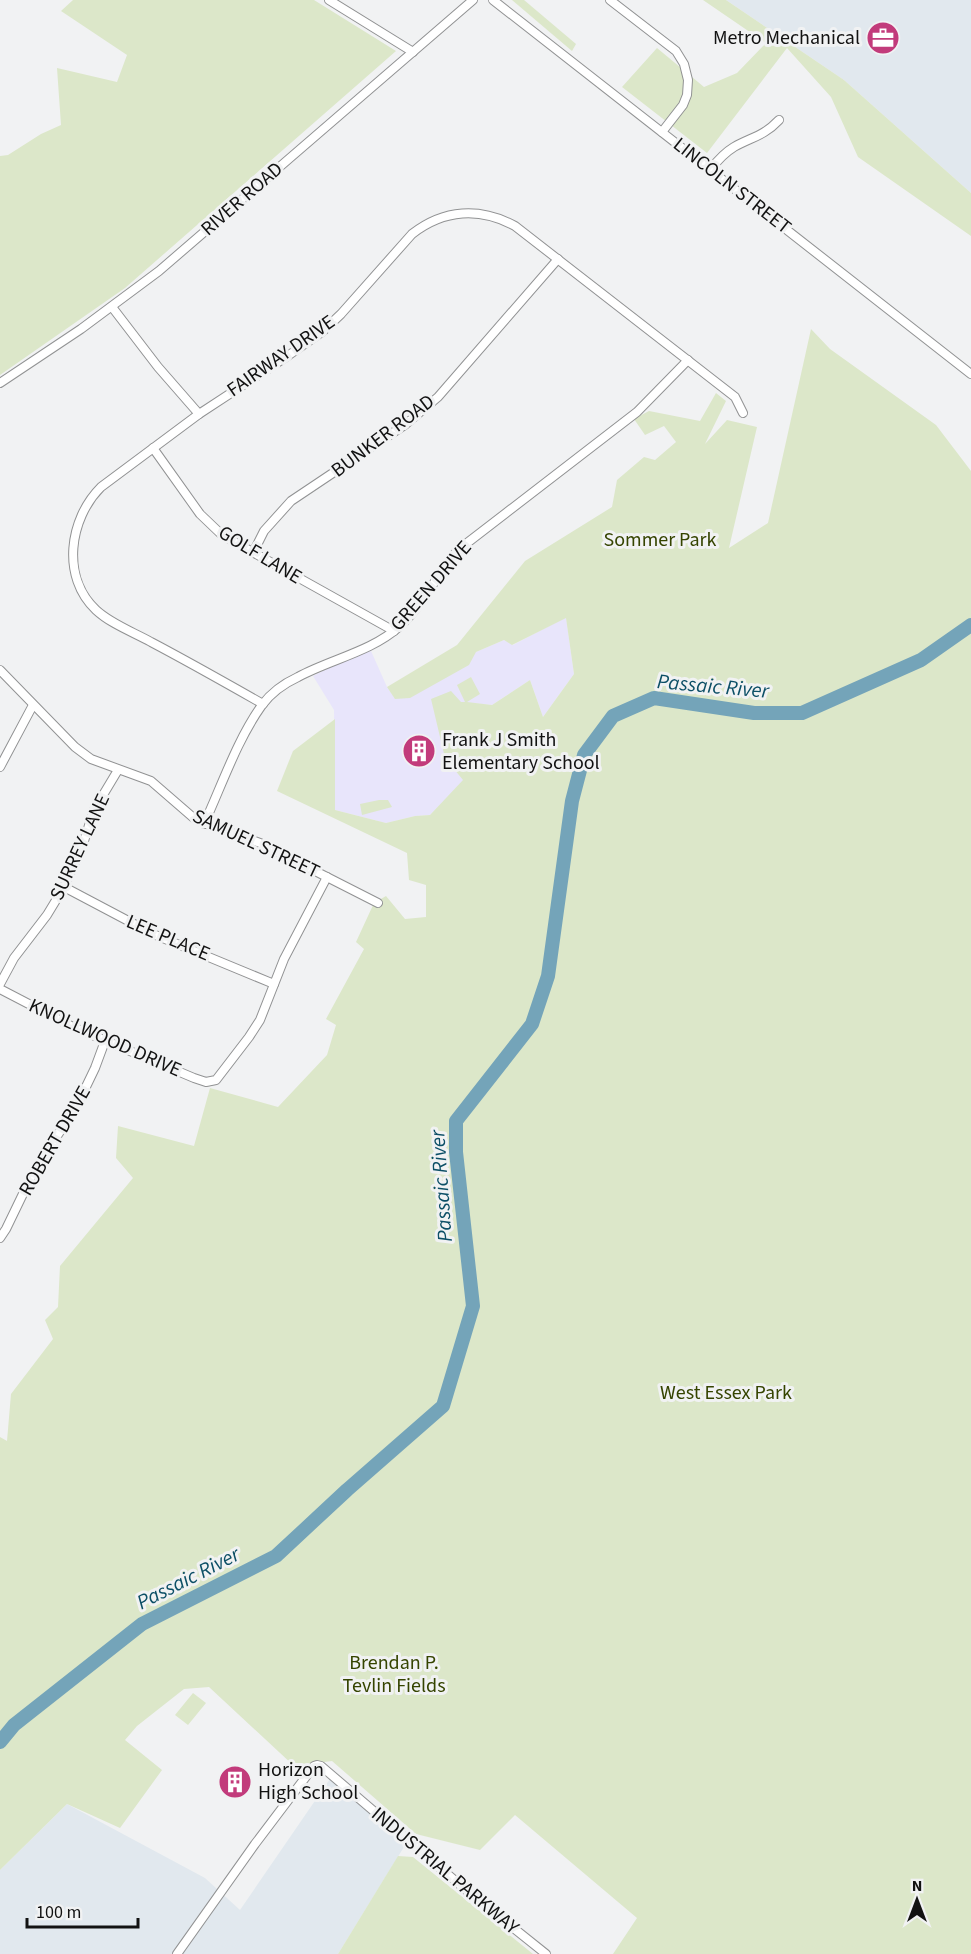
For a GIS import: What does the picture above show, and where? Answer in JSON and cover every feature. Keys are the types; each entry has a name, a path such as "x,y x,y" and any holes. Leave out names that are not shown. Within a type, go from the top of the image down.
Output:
{"street":[{"path":"329,0 413,52"},
{"name":"RIVER ROAD","path":"0,383 112,307 159,271 472,0"},
{"name":"LINCOLN STREET","path":"493,0 877,298 971,374"},
{"path":"610,0 676,51 684,64 688,80 687,95 683,105 662,132"},
{"path":"710,170 735,147 769,132 779,120"},
{"name":"FAIRWAY DRIVE","path":"263,704 104,617 89,603 80,585 73,546 77,523 82,511 101,487 199,414 322,332 341,314 412,234 432,221 463,214 492,216 515,226 735,397 743,413"},
{"name":"BUNKER ROAD","path":"253,553 264,531 291,501 406,424 438,397 558,259"},
{"path":"112,307 158,367 199,414"},
{"name":"GREEN DRIVE","path":"204,824 241,744 263,704 286,683 355,653 394,631 414,611 458,550 637,412 688,360"},
{"name":"GOLF LANE","path":"153,448 205,520 222,535 394,631"},
{"name":"SAMUEL STREET","path":"0,670 83,754 104,765 151,781 185,811 204,824 260,843 378,903"},
{"path":"0,767 33,705"},
{"name":"SURREY LANE","path":"0,984 14,958 47,915 64,887 82,847 94,810 118,770"},
{"path":"274,984 296,935 327,877"},
{"name":"LEE PLACE","path":"64,887 153,934 274,984"},
{"name":"KNOLLWOOD DRIVE","path":"0,989 73,1027 195,1078 212,1082 216,1080 260,1020 274,984"},
{"name":"ROBERT DRIVE","path":"0,1238 35,1169 65,1124 82,1093 105,1041"},
{"name":"INDUSTRIAL PARKWAY","path":"177,1954 268,1826 317,1765 546,1954"}],"shaded area":[{"path":"726,0 971,0 971,193 844,80"},
{"path":"566,617 574,674 543,717 530,680 492,705 461,702 445,758 464,780 430,815 386,823 335,810 334,710 313,676 343,661 371,651 387,687 395,698 476,652 504,640 513,645"},
{"path":"332,1776 407,1842 338,1954 0,1954 0,1870 67,1804 205,1878 240,1910"}],"green space":[{"path":"73,0 314,0 396,51 125,288 0,375 0,156 8,155 41,134 61,125 57,68 117,82 127,55 61,11"},
{"path":"512,0 524,0 576,44 572,51"},
{"path":"703,0 726,0 844,80 971,193 971,236 858,157 831,97 787,48 707,153 622,87 657,48 704,87 737,73 766,43"},
{"path":"811,329 830,349 936,425 971,471 971,1954 613,1954 637,1918 515,1815 480,1850 416,1834 332,1761 294,1766 209,1687 184,1689 137,1726 125,1740 162,1770 120,1828 67,1804 0,1870 0,1437 7,1441 11,1394 53,1339 45,1320 58,1307 60,1266 133,1178 116,1158 118,1126 194,1146 210,1088 278,1107 327,1055 336,1025 326,1019 364,949 356,942 374,903 386,896 405,919 426,917 426,885 409,880 407,853 277,791 293,751 335,719 335,810 386,823 430,815 463,780 445,758 431,699 451,691 461,702 465,702 457,685 471,677 480,694 467,702 492,705 530,680 543,717 574,674 566,618 512,645 504,640 476,652 469,665 410,698 395,699 387,687 457,645 525,561 612,507 617,480 644,457 655,460 676,442 664,426 645,435 634,419 649,411 700,421 716,393 726,401 705,444 727,420 757,427 729,548 768,523"},
{"path":"388,800 392,807 362,815 360,804"},
{"path":"193,1693 206,1703 188,1725 175,1715"},
{"path":"398,1856 413,1857 533,1954 338,1954"}],"waterway":[{"name":"Passaic River","path":"0,1742 14,1725 142,1624 276,1556 443,1406 473,1306 456,1152 456,1121 532,1024 548,976 572,801 584,755 613,716 654,698 754,713 802,713 921,660 971,625"}],"place":[{"name":"Metro Mechanical","path":"883,38"},
{"name":"Frank J Smith Elementary School","path":"419,751"},
{"name":"Horizon High School","path":"235,1782"}],"park label":[{"name":"Sommer Park","path":"660,540"},
{"name":"West Essex Park","path":"726,1393"},
{"name":"Brendan P. Tevlin Fields","path":"394,1674"}]}
